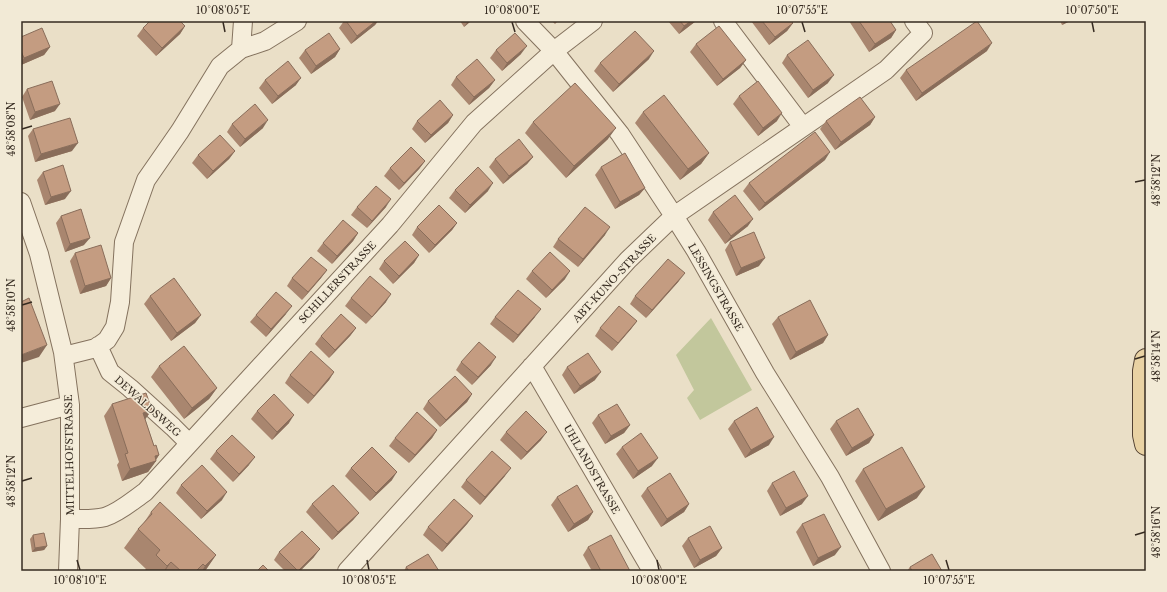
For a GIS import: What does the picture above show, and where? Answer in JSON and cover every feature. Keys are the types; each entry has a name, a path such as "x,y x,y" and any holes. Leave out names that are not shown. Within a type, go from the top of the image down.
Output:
{"main road":[{"path":"1146,360 1144,371 1144,435 1146,444"}],"street":[{"path":"241,49 243,21"},
{"path":"64,356 96,348 107,340 115,327 120,302 124,242 146,180 180,131 220,66 241,49 265,41 297,21"},
{"name":"LESSINGSTRASSE","path":"525,21 554,51 620,134 674,216 696,250 765,373 830,477 881,571"},
{"name":"SCHILLERSTRASSE","path":"70,519 104,517 125,508 145,492 390,225 474,123 554,51 593,21"},
{"path":"723,21 803,127"},
{"name":"ABT-KUNO-STRASSE","path":"353,569 532,366 628,260 674,216 886,70 918,27"},
{"name":"MITTELHOFSTRASSE","path":"21,202 39,254 64,356 70,405 70,519 68,571"},
{"name":"DEWALDSWEG","path":"98,346 110,372 130,388 189,443"},
{"name":"UHLANDSTRASSE","path":"532,366 652,571"},
{"path":"21,418 70,405"}],"green space":[{"path":"711,318 752,390 700,420 687,398 694,390 676,355"}],"building":[{"path":"150,21 180,21 185,26 162,48 143,28"},
{"path":"346,21 376,21 357,36"},
{"path":"680,21 691,21 684,26"},
{"path":"762,21 791,21 793,23 775,37"},
{"path":"859,21 890,21 896,30 875,44"},
{"path":"977,21 992,43 922,93 906,70"},
{"path":"719,26 746,60 723,79 696,44"},
{"path":"42,28 50,47 24,58 21,51 21,37"},
{"path":"635,31 654,51 619,84 600,63"},
{"path":"329,33 340,49 316,66 305,50"},
{"path":"515,33 527,46 507,63 496,50"},
{"path":"808,40 834,75 813,90 787,55"},
{"path":"477,59 495,80 474,97 456,77"},
{"path":"288,61 301,78 278,96 265,80"},
{"path":"52,81 60,104 35,112 27,89"},
{"path":"758,81 782,113 763,128 739,96"},
{"path":"575,83 616,128 574,166 533,122"},
{"path":"664,95 709,153 688,169 643,112"},
{"path":"860,97 875,117 841,142 826,121"},
{"path":"440,100 453,115 431,135 417,121"},
{"path":"255,104 268,120 245,139 232,124"},
{"path":"70,118 78,143 41,154 33,129"},
{"path":"815,132 830,152 765,203 749,183"},
{"path":"220,135 235,151 213,171 198,155"},
{"path":"519,139 533,157 509,176 495,159"},
{"path":"411,147 425,161 404,183 390,168"},
{"path":"625,153 645,188 620,202 601,167"},
{"path":"63,165 71,191 51,197 43,172"},
{"path":"478,167 493,183 470,205 455,190"},
{"path":"376,186 391,199 372,221 357,207"},
{"path":"735,195 753,219 731,236 713,212"},
{"path":"439,205 457,223 435,245 417,227"},
{"path":"585,207 610,227 583,259 558,239"},
{"path":"81,209 90,238 70,244 61,216"},
{"path":"343,220 358,233 337,256 323,243"},
{"path":"754,232 765,258 741,268 730,242"},
{"path":"405,241 419,255 399,276 384,261"},
{"path":"101,245 111,278 85,286 75,253"},
{"path":"550,252 570,271 552,290 532,271"},
{"path":"311,257 327,270 308,292 292,278"},
{"path":"668,259 685,273 652,310 635,296"},
{"path":"370,276 391,294 372,317 351,298"},
{"path":"174,278 201,315 177,333 150,296"},
{"path":"518,290 541,309 518,335 495,317"},
{"path":"276,292 292,306 271,329 256,315"},
{"path":"29,298 47,345 21,355 21,302"},
{"path":"810,300 828,335 796,352 778,317"},
{"path":"619,306 637,321 618,343 600,328"},
{"path":"341,314 356,328 335,350 321,336"},
{"path":"479,342 496,357 478,377 461,362"},
{"path":"184,346 217,388 192,408 159,366"},
{"path":"311,351 334,372 314,396 290,375"},
{"path":"588,353 601,372 580,386 567,367"},
{"path":"455,376 472,394 446,420 428,401"},
{"path":"146,393 152,410 143,413 154,446 156,445 159,455 155,456 156,461 130,469 125,454 128,453 112,404"},
{"path":"274,394 294,415 277,432 257,411"},
{"path":"617,404 630,425 611,436 598,415"},
{"path":"757,407 774,437 751,450 734,421"},
{"path":"858,408 874,435 852,448 836,421"},
{"path":"526,411 547,432 527,452 506,432"},
{"path":"417,412 437,430 415,455 395,438"},
{"path":"641,433 658,458 638,471 622,447"},
{"path":"232,435 255,457 239,474 216,451"},
{"path":"372,447 397,472 376,493 351,468"},
{"path":"902,447 925,487 886,509 863,469"},
{"path":"492,451 511,468 485,497 466,480"},
{"path":"202,465 227,492 207,511 181,485"},
{"path":"794,471 808,496 786,508 772,483"},
{"path":"670,473 689,504 667,519 647,488"},
{"path":"333,485 359,513 338,532 312,504"},
{"path":"577,485 593,512 574,524 557,497"},
{"path":"454,499 473,516 447,544 428,527"},
{"path":"160,502 216,555 205,566 203,564 196,571 181,571 171,562 167,566 156,555 160,550 138,529 152,514 151,512"},
{"path":"824,514 841,547 818,558 802,524"},
{"path":"710,526 722,548 700,560 688,538"},
{"path":"302,531 320,549 298,571 279,552"},
{"path":"44,533 47,546 35,548 33,535"},
{"path":"611,535 630,571 601,571 588,547"},
{"path":"428,554 439,571 409,571 406,567"},
{"path":"932,554 942,571 912,571 910,567"},
{"path":"263,565 269,571 257,571"}]}
